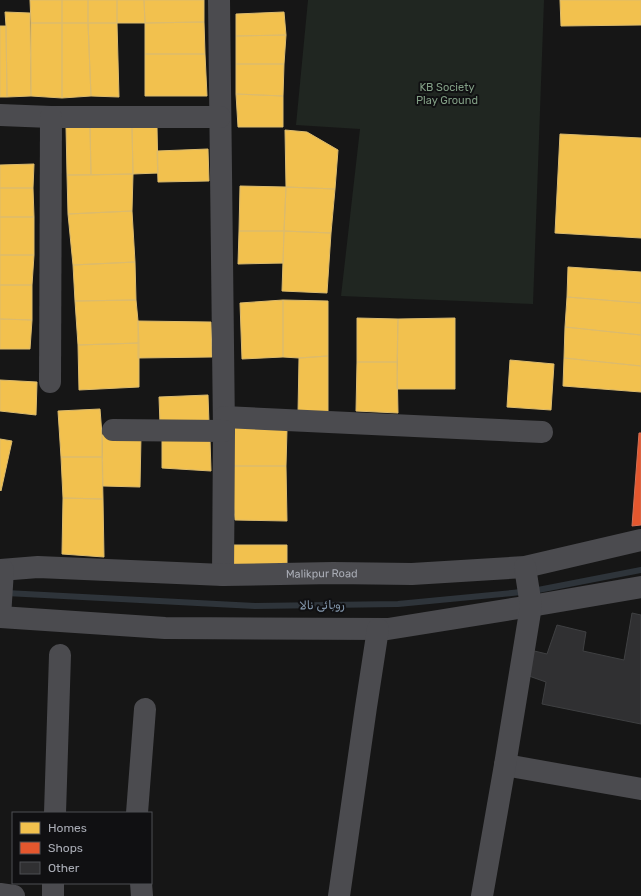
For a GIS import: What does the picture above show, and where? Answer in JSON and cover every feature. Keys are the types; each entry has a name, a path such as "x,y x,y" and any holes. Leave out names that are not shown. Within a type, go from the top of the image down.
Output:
{"street":[{"path":"219,0 224,424 223,575"},
{"path":"0,115 51,117 220,117"},
{"path":"50,382 51,117"},
{"path":"113,430 224,424 542,432"},
{"name":"Malikpur Road","path":"1,574 38,567 223,575 333,573 412,574 526,571 641,540"},
{"path":"482,896 531,606 526,571"},
{"path":"1,574 0,617 165,628 388,629 641,587"},
{"path":"339,896 378,629"},
{"path":"55,812 60,655"},
{"path":"137,812 145,709"},
{"path":"505,765 641,789"},
{"path":"53,884 53,896"},
{"path":"141,884 142,896"},
{"path":"0,894 14,896"}],"green space":[{"name":"KB Society Play Ground","path":"308,0 544,0 533,304 341,296 360,129 296,125"}],"building: Homes":[{"path":"30,0 62,0 62,23 31,23"},
{"path":"62,0 88,0 88,23 62,23"},
{"path":"88,0 117,0 117,23 88,23"},
{"path":"117,0 144,0 145,23 117,23"},
{"path":"144,0 204,0 204,22 145,23"},
{"path":"560,0 641,0 641,25 561,26"},
{"path":"5,12 30,13 31,96 7,97"},
{"path":"284,12 286,35 236,36 236,14"},
{"path":"204,22 205,54 145,54 145,23"},
{"path":"31,23 62,23 62,98 31,96"},
{"path":"62,23 88,23 91,96 62,98"},
{"path":"88,23 117,23 119,97 91,96"},
{"path":"0,26 6,26 7,97 0,97"},
{"path":"286,35 284,64 236,64 236,36"},
{"path":"145,54 205,54 207,96 145,96"},
{"path":"236,64 284,64 283,96 236,94"},
{"path":"236,94 283,96 283,127 238,127"},
{"path":"66,126 90,126 91,175 67,175"},
{"path":"90,126 132,127 133,174 91,175"},
{"path":"132,127 157,127 158,173 133,174"},
{"path":"285,130 307,132 338,150 335,189 286,187"},
{"path":"560,134 641,138 641,238 555,233"},
{"path":"208,149 209,181 158,182 157,151"},
{"path":"34,164 33,188 0,188 0,165"},
{"path":"133,174 132,211 68,214 67,175"},
{"path":"240,186 286,187 284,231 239,231"},
{"path":"286,187 335,189 331,233 284,231"},
{"path":"0,188 33,188 34,217 0,217"},
{"path":"132,211 135,262 73,265 68,214"},
{"path":"0,217 34,217 34,255 0,255"},
{"path":"239,231 284,231 283,263 238,264"},
{"path":"284,231 331,233 327,293 282,291"},
{"path":"0,255 34,255 32,285 0,285"},
{"path":"135,262 136,300 75,301 73,265"},
{"path":"568,267 641,272 641,303 567,297"},
{"path":"0,285 32,285 32,320 0,319"},
{"path":"567,297 641,303 641,335 565,327"},
{"path":"136,300 139,343 78,345 75,301"},
{"path":"283,300 328,301 328,356 299,358 283,357"},
{"path":"283,300 283,357 242,359 240,303"},
{"path":"357,318 398,319 397,362 357,362"},
{"path":"455,318 455,389 397,389 398,319"},
{"path":"0,319 32,320 30,349 0,349"},
{"path":"138,321 211,322 212,357 138,358"},
{"path":"565,327 641,335 641,366 564,358"},
{"path":"139,343 139,387 79,390 78,345"},
{"path":"328,356 328,414 298,413 299,358"},
{"path":"564,358 641,366 641,392 563,386"},
{"path":"510,360 554,364 551,410 507,407"},
{"path":"357,362 397,362 398,413 356,411"},
{"path":"0,380 37,382 36,415 0,411"},
{"path":"208,395 209,423 160,424 159,397"},
{"path":"100,409 102,457 61,457 58,411"},
{"path":"231,427 287,429 286,466 230,466"},
{"path":"102,435 141,436 140,487 103,486"},
{"path":"0,439 12,441 1,491 0,490"},
{"path":"162,440 210,440 211,471 162,468"},
{"path":"61,457 102,457 103,499 63,498"},
{"path":"230,466 286,466 287,521 235,520"},
{"path":"63,498 103,499 104,557 62,554"},
{"path":"232,545 287,545 287,567 231,567"}],"building: Shops":[{"path":"639,433 641,433 641,525 632,526"}],"building: Other":[{"path":"632,613 641,615 641,724 542,704 546,682 526,675 530,650 547,654 557,625 586,632 583,651 624,660"}],"waterway":[{"name":"روہائی نالا","path":"6,593 255,606 398,604 538,590 641,570"}]}
